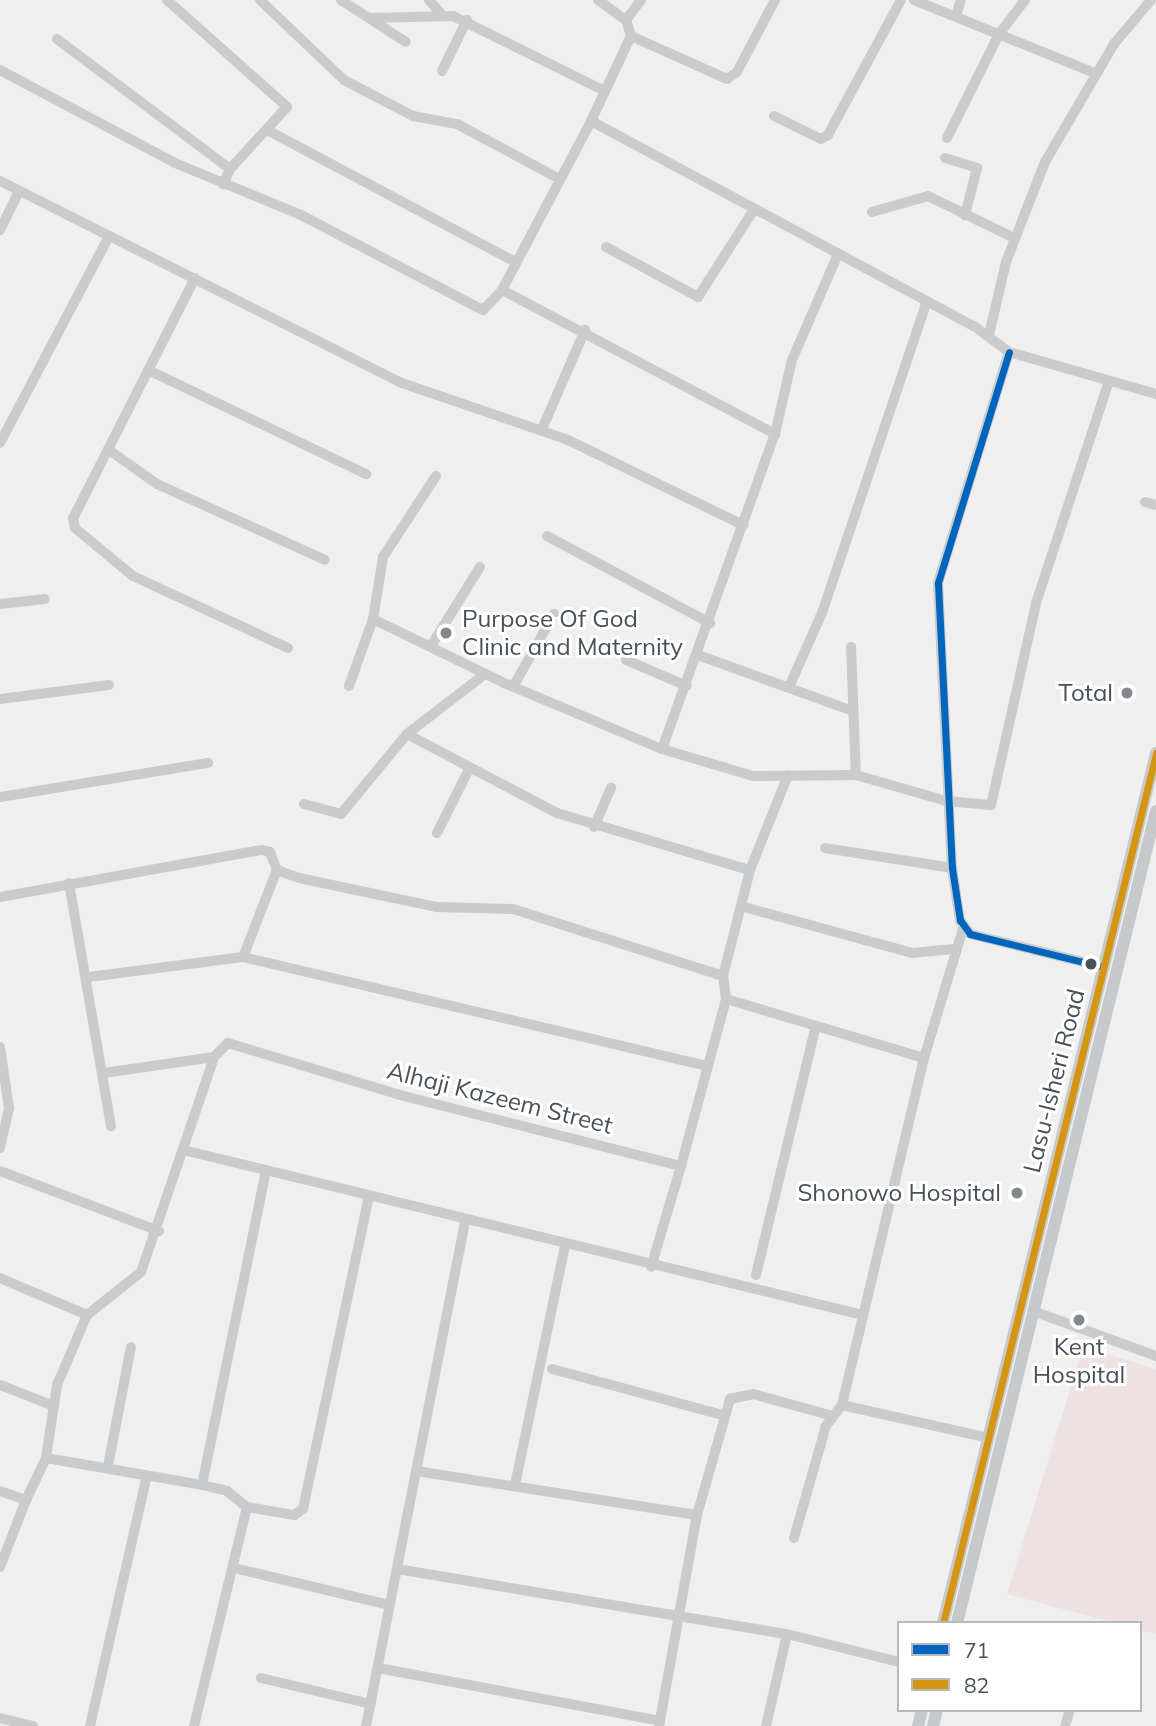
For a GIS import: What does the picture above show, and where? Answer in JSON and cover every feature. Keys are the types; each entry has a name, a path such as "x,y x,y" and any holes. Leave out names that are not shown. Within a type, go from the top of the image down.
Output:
{"main road":[{"name":"Lasu-Isheri Road","path":"943,1621 1156,753"},
{"name":"Lasu-Isheri Road","path":"957,1621 1156,811"}],"street":[{"path":"167,0 281,97 287,107 269,131 230,169 223,185"},
{"path":"260,0 344,80 413,116 457,124 556,177"},
{"path":"341,0 406,42"},
{"path":"429,0 442,15"},
{"path":"0,70 223,185 301,215 483,310 502,290 556,177 591,121 631,36 626,20 598,0"},
{"path":"626,20 641,0"},
{"path":"631,36 727,79 737,72 775,0"},
{"path":"774,117 821,139 828,135 901,0"},
{"path":"914,0 1095,73"},
{"path":"956,16 961,0"},
{"path":"947,138 999,34 1025,0"},
{"path":"989,335 1014,238 1045,162 1095,73 1151,0"},
{"path":"371,18 424,21 442,15 467,20 605,91"},
{"path":"442,71 467,20"},
{"path":"57,39 230,169"},
{"path":"591,121 753,211 989,335 1009,352 1156,394"},
{"path":"269,131 515,262"},
{"path":"946,158 977,168 965,215"},
{"path":"0,181 400,382 542,429 743,525"},
{"path":"0,230 19,191"},
{"path":"872,212 928,196 1014,238"},
{"path":"606,247 698,297 753,211"},
{"path":"0,443 109,236"},
{"path":"662,749 710,623 775,434 792,360 838,254"},
{"path":"195,278 73,518 75,528 133,576 288,648"},
{"path":"502,290 585,330 775,434"},
{"path":"789,687 826,601 927,301"},
{"path":"542,429 585,330"},
{"path":"794,1538 833,1416 842,1405 859,1314 924,1058 963,929 952,868 947,801 938,583 1009,352"},
{"path":"148,370 366,474"},
{"path":"373,619 513,687 662,749 753,776 856,775 947,801 985,806 993,800 1036,603 1109,381"},
{"path":"109,450 158,484 325,560"},
{"path":"349,686 373,619 383,557 436,476"},
{"path":"547,536 710,623"},
{"path":"431,646 481,567"},
{"path":"0,604 45,598"},
{"path":"513,687 554,614"},
{"path":"850,647 856,775"},
{"path":"698,655 853,711"},
{"path":"626,660 687,686"},
{"path":"304,804 341,814 407,734 485,674"},
{"path":"0,699 109,685"},
{"path":"407,734 469,769 594,827 750,870"},
{"path":"0,797 208,763"},
{"path":"438,833 469,769"},
{"path":"651,1267 681,1166 704,1065 726,999 723,976 744,907 750,870 788,775"},
{"path":"594,827 611,788"},
{"path":"825,848 952,868"},
{"path":"0,897 262,850 270,852 277,870 243,957"},
{"path":"277,870 437,907 513,909 723,976"},
{"path":"69,883 89,977 111,1126"},
{"path":"744,907 912,953 955,949"},
{"path":"963,929 1103,967"},
{"path":"89,977 243,957 704,1065"},
{"path":"726,999 816,1030 924,1058"},
{"path":"756,1275 816,1030"},
{"name":"Alhaji Kazeem Street","path":"214,1057 228,1043 242,1045 400,1095 681,1166"},
{"path":"0,1047 9,1108 0,1148"},
{"path":"0,1567 26,1500 47,1458 54,1406 87,1315 135,1279 159,1231 214,1057 104,1073"},
{"path":"183,1150 465,1222 859,1314"},
{"path":"0,1171 159,1231"},
{"path":"202,1485 266,1171"},
{"path":"47,1458 108,1466 227,1491 247,1507 294,1515 303,1509 369,1198"},
{"path":"366,1726 465,1222"},
{"path":"515,1485 565,1246"},
{"path":"0,1278 87,1315"},
{"path":"1033,1311 1156,1356"},
{"path":"108,1466 131,1347"},
{"path":"552,1369 723,1415"},
{"path":"0,1385 54,1406"},
{"path":"378,1668 659,1724 697,1516 723,1415 730,1399 753,1394 833,1416"},
{"path":"842,1405 989,1438"},
{"path":"416,1471 697,1516"},
{"path":"90,1726 147,1475"},
{"path":"0,1491 26,1500"},
{"path":"194,1726 247,1507"},
{"path":"234,1568 389,1605"},
{"path":"397,1569 678,1621 787,1634 897,1662"},
{"path":"766,1726 787,1634"},
{"path":"261,1678 370,1704"},
{"path":"0,1718 33,1726"}],"shaded area":[{"path":"1083,1347 1156,1369 1156,1634 1142,1630 1142,1621 1108,1621 1007,1594"}],"transit line":[{"name":"71","path":"1009,352 938,583 952,868 960,920 970,934 1103,967"},
{"name":"82","path":"943,1621 1156,753"}],"place":[{"name":"Purpose Of God Clinic and Maternity","path":"446,633"},
{"name":"Total","path":"1127,693"},
{"name":"Shonowo Hospital","path":"1017,1193"},
{"name":"Kent Hospital","path":"1079,1320"}]}
